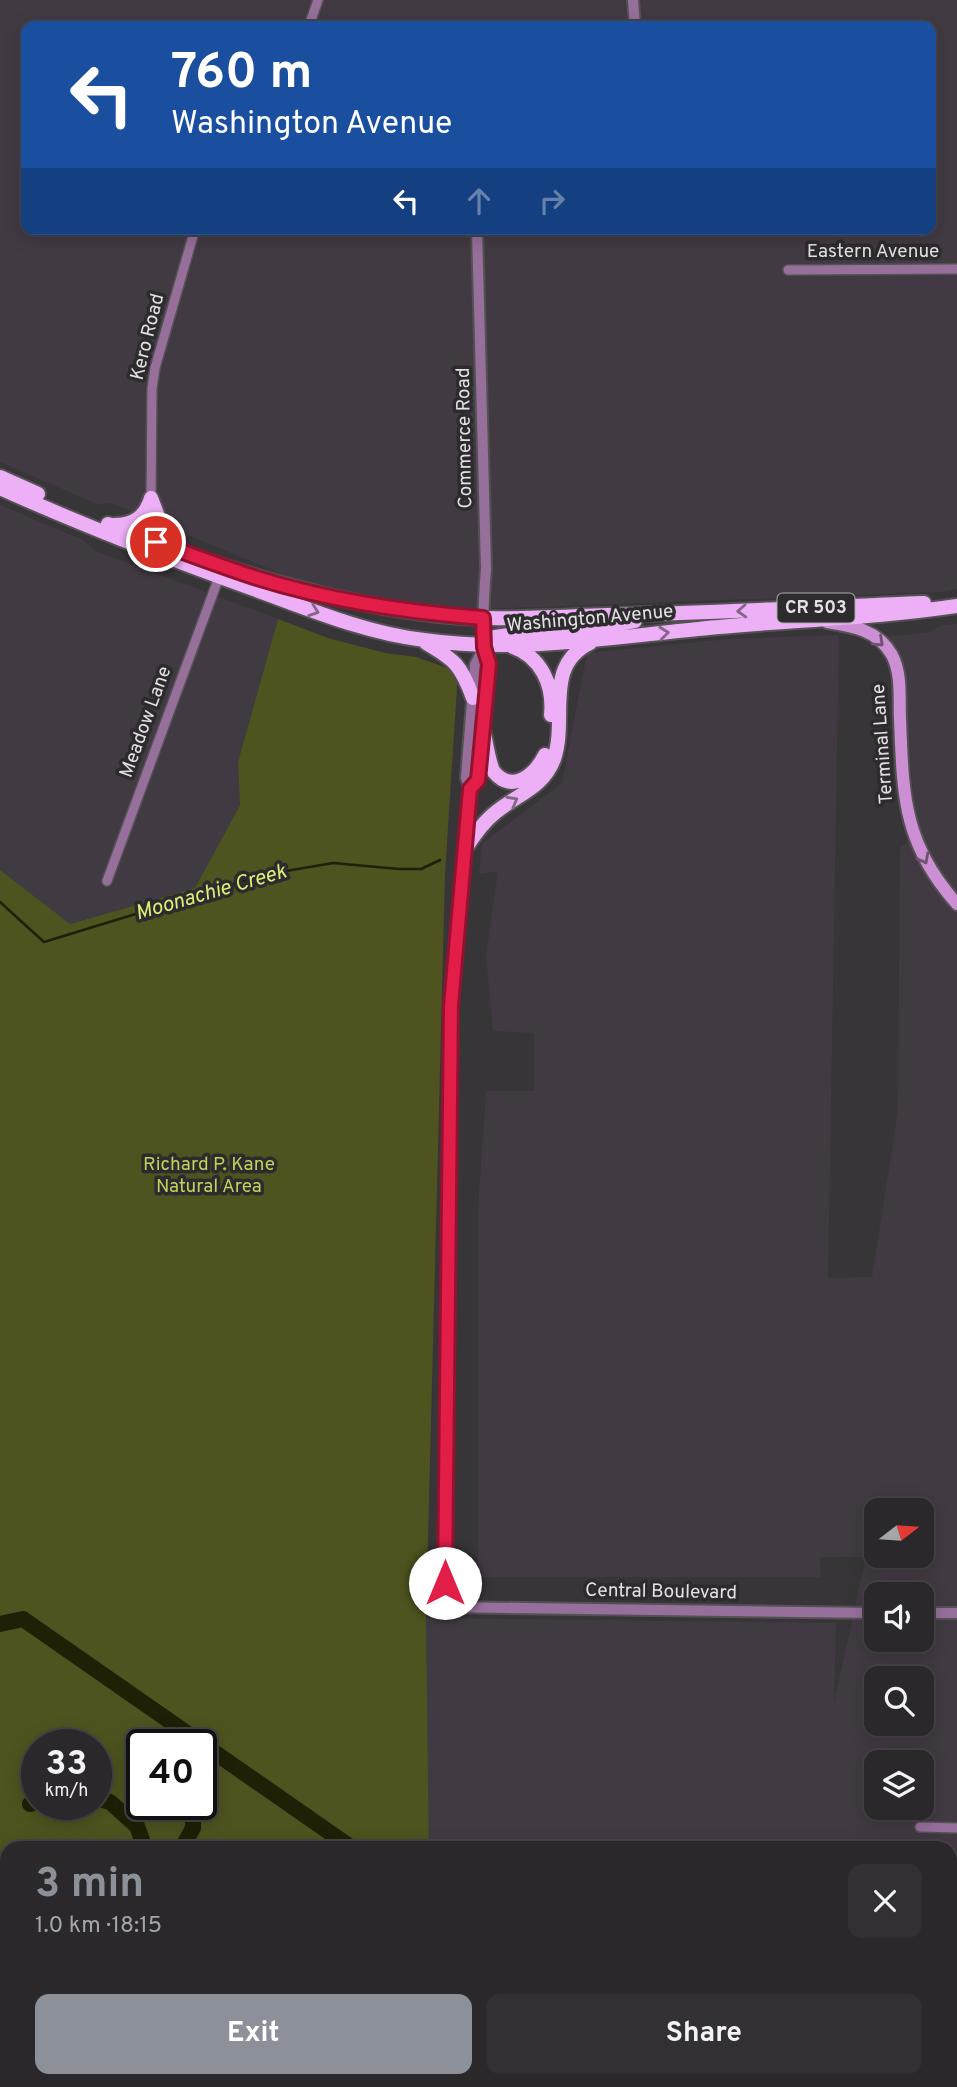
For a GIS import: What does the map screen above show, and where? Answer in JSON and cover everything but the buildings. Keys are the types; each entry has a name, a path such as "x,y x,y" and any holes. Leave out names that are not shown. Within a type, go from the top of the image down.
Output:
{"main road":[{"name":"Washington Avenue","path":"0,477 112,526 258,578 314,593 424,614 483,618 957,604"},
{"name":"Washington Avenue","path":"0,488 219,577 328,616 373,630 421,640 484,647 512,646 908,613 957,604"},
{"path":"112,526 137,521 148,509 151,498"},
{"path":"151,498 167,540 178,550"},
{"path":"484,647 495,637 567,632 674,614"},
{"name":"Terminal Lane","path":"816,620 857,627 868,632 877,638 891,655 898,676 902,776 907,815 926,863 943,889 957,904"},
{"path":"421,640 456,663 466,678 473,698"},
{"path":"465,849 486,821 534,788 549,768 557,745 565,665 576,651 596,640"},
{"path":"483,730 492,771 502,779 513,782 525,780 538,769 548,748 552,709 550,687 541,667 526,652 512,646"}],"street":[{"path":"311,21 317,0"},
{"path":"633,0 635,21"},
{"name":"Kero Road","path":"151,498 152,389 155,368 193,235"},
{"name":"Commerce Road","path":"477,235 486,568 484,647"},
{"name":"Eastern Avenue","path":"788,270 957,269"},
{"name":"Meadow Lane","path":"107,881 219,577"},
{"path":"465,849 470,789 466,778 475,665 484,647"},
{"path":"470,789 478,780 483,730 489,664 484,647"},
{"name":"Central Boulevard","path":"465,849 451,1006 445,1607 864,1613"},
{"path":"934,1613 957,1613"},
{"path":"920,1828 957,1828"}],"shaded area":[{"path":"0,0 957,0 957,589 939,592 506,608 461,609 387,603 308,585 111,503 97,504 0,462"},
{"path":"0,505 83,540 96,551 278,619 238,762 240,805 195,888 69,924 0,870"},
{"path":"957,624 957,1841 429,1841 426,1618 836,1623 834,1703 864,1566 934,1568 934,1498 864,1498 864,1557 820,1557 821,1577 478,1577 478,1209 486,1091 534,1091 534,1033 493,1031 486,956 498,871 479,874 482,844 562,783 587,653 729,639 839,635 828,1278 872,1277 898,1111 900,847 917,836 902,668 871,638 927,633 940,626"}],"green space":[{"name":"Richard P. Kane Natural Area","path":"278,619 328,638 385,653 416,657 458,672 445,874 426,1618 429,1841 0,1841 0,870 70,924 195,888 240,805 238,762"}],"waterway":[{"name":"Moonachie Creek","path":"0,902 44,942 263,875 333,863 421,869 440,860"},
{"path":"0,1624 23,1619 342,1841"},
{"path":"112,1804 137,1826 142,1841"},
{"path":"186,1841 193,1828 193,1820"}],"route":[{"path":"156,542 258,578 314,593 424,614 483,618 484,647 489,664 478,780 470,789 451,1006 445,1583"}]}
